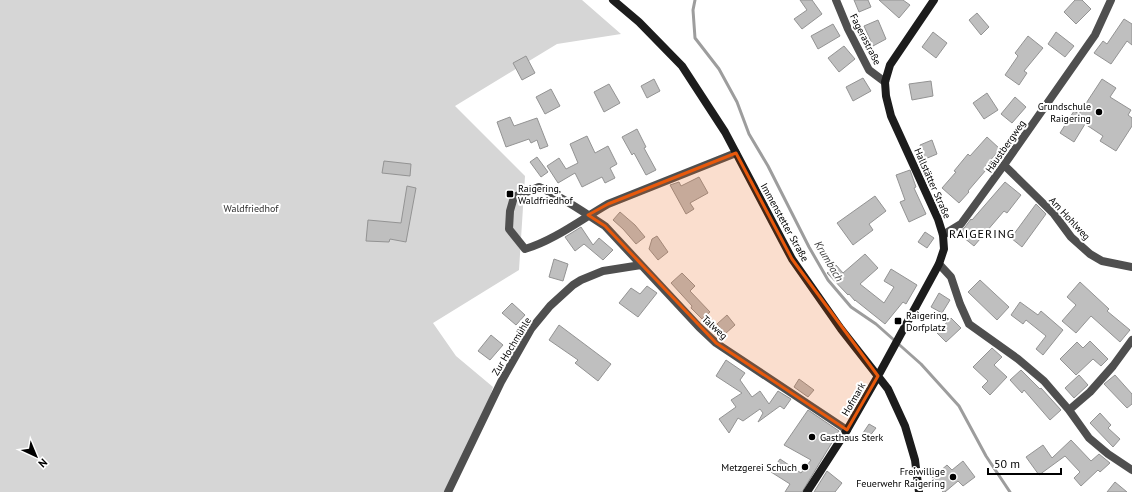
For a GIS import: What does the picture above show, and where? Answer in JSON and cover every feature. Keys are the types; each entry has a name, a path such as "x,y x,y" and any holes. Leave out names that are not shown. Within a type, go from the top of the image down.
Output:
{"main road":[{"name":"Immenstetter Straße","path":"613,0 639,22 682,66 725,132 792,259 841,329 888,389 905,426 916,460 919,492"},
{"name":"Hallstätter Straße","path":"878,376 939,264 944,249 944,234 891,116 886,96 885,82 890,65 934,0"},
{"name":"Hofmark","path":"807,492 847,430 878,376"}],"street":[{"name":"Fagerastraße","path":"836,0 848,29 869,70 885,82"},
{"name":"Häustbergweg","path":"944,234 961,224 1004,165 1095,35 1111,0"},
{"path":"588,215 608,204 736,153"},
{"name":"Am Hohlweg","path":"1004,165 1054,214 1071,237 1090,254 1102,261 1132,268"},
{"name":"Talweg","path":"588,215 538,245 524,249 509,229 510,211 514,197 539,187 554,194 588,215 605,226 699,327 716,343 847,430"},
{"path":"939,264 951,277 960,304 969,324 1018,359 1044,381 1069,410 1089,438 1108,454 1132,470"},
{"name":"Zur Hochmühle","path":"448,492 501,382 530,329 550,306 573,285 581,280 603,270 641,265"},
{"path":"1069,410 1090,392 1113,366 1132,340"}],"highlighted area":[{"path":"736,153 792,259 878,376 847,430 716,343 605,226 588,215 608,204"}],"green space":[{"name":"Waldfriedhof","path":"0,0 582,0 621,34 557,44 455,106 525,176 519,270 433,323 456,356 493,387 485,413 448,492 0,492"}],"building":[{"path":"800,0 812,0 822,14 802,29 794,19 807,10"},
{"path":"854,0 868,0 871,7 859,12"},
{"path":"879,0 903,0 910,5 899,18"},
{"path":"1075,0 1082,0 1091,9 1076,24 1064,12"},
{"path":"977,13 989,27 981,35 969,20"},
{"path":"1124,19 1132,24 1132,45 1127,41 1111,64 1094,53 1103,41 1107,44"},
{"path":"878,20 886,39 873,46 864,26"},
{"path":"833,24 840,36 818,49 811,36"},
{"path":"933,32 947,43 936,58 922,47"},
{"path":"1056,32 1074,46 1065,57 1048,44"},
{"path":"1028,36 1043,48 1024,71 1027,73 1019,85 1005,75 1018,56 1015,53"},
{"path":"844,46 855,59 839,72 828,58"},
{"path":"526,56 535,73 522,80 513,63"},
{"path":"863,78 871,91 853,101 846,87"},
{"path":"654,79 660,91 647,98 641,86"},
{"path":"1102,79 1116,88 1110,97 1131,110 1128,115 1132,118 1132,126 1116,151 1100,141 1103,136 1085,124 1074,142 1060,133 1074,111 1079,114"},
{"path":"931,81 933,96 912,100 909,84"},
{"path":"609,84 620,103 604,112 594,92"},
{"path":"551,89 560,106 545,114 536,97"},
{"path":"987,93 998,110 984,119 973,103"},
{"path":"1015,97 1026,107 1012,123 1001,114"},
{"path":"510,117 514,126 537,118 548,146 540,149 537,140 531,143 529,139 506,147 497,122"},
{"path":"637,129 646,147 644,148 656,170 646,175 634,153 632,155 622,137"},
{"path":"587,136 595,153 608,146 617,164 610,168 615,178 605,183 602,177 582,187 575,173 558,183 547,166 559,158 566,169 578,163 570,144"},
{"path":"987,137 1000,149 984,168 986,170 959,203 942,188 956,172 954,171 968,154 970,156"},
{"path":"932,140 937,154 925,159 920,145"},
{"path":"537,157 548,172 541,177 530,162"},
{"path":"384,161 411,164 410,176 382,173"},
{"path":"910,170 916,187 914,188 926,214 909,222 900,202 905,200 896,175"},
{"path":"699,177 708,193 690,203 694,209 686,214 670,185 679,182 681,186"},
{"path":"1005,182 1021,195 1007,213 1004,211 974,246 958,233 971,219 972,220"},
{"path":"407,186 416,188 406,242 390,239 389,242 366,241 368,220 401,223"},
{"path":"875,196 886,211 869,224 873,230 853,245 837,223"},
{"path":"1036,204 1046,214 1022,247 1011,238"},
{"path":"620,212 635,225 645,237 636,244 613,220"},
{"path":"581,227 593,245 599,238 613,250 603,260 584,244 575,251 565,237"},
{"path":"925,232 934,238 927,248 918,242"},
{"path":"657,236 668,252 658,260 649,249 652,239"},
{"path":"865,254 878,268 860,284 884,303 894,287 884,281 891,269 917,285 906,304 903,302 885,324 855,301 849,294 848,295 827,273 836,265 843,273"},
{"path":"554,259 568,264 563,281 549,277"},
{"path":"682,273 695,286 690,291 710,312 702,319 671,283"},
{"path":"980,280 1009,307 997,320 968,292"},
{"path":"1080,282 1109,309 1107,311 1130,330 1120,342 1091,316 1076,333 1062,321 1076,305 1067,297"},
{"path":"647,286 657,293 638,317 619,303 631,288 640,294"},
{"path":"939,293 950,300 942,313 931,307"},
{"path":"1020,302 1038,315 1041,311 1063,330 1043,355 1036,349 1046,336 1026,320 1023,324 1011,315"},
{"path":"512,303 525,315 516,325 502,313"},
{"path":"727,315 735,325 725,334 717,324"},
{"path":"951,318 961,328 946,342 937,333"},
{"path":"559,325 611,364 598,381 575,363 578,360 549,340"},
{"path":"491,335 503,345 490,360 478,351"},
{"path":"1090,341 1108,359 1101,366 1093,359 1076,375 1060,359 1077,342 1083,348"},
{"path":"992,348 1002,357 994,365 1007,377 990,395 982,387 988,381 973,367"},
{"path":"726,360 745,373 740,380 752,397 760,391 769,404 778,391 791,399 784,409 780,406 758,422 763,413 760,409 743,421 738,418 729,433 719,419 736,407 731,400 742,393 716,376"},
{"path":"1021,370 1040,389 1041,388 1061,410 1050,420 1024,390 1022,393 1010,380"},
{"path":"1079,375 1088,385 1074,398 1065,388"},
{"path":"1115,375 1132,394 1132,404 1127,408 1104,384"},
{"path":"799,379 814,390 808,397 794,387"},
{"name":"Gasthaus Sterk","path":"808,410 839,431 802,492 785,492 790,484 771,472 780,459 801,473 811,460 784,445"},
{"path":"1100,413 1111,425 1108,428 1120,439 1113,447 1090,423"},
{"path":"869,424 876,428 869,437 863,433"},
{"path":"1071,440 1091,461 1099,454 1110,463 1100,472 1098,470 1081,486 1074,478 1080,472 1065,456 1039,475 1026,457 1043,445 1052,458"},
{"name":"Freiwillige Feuerwehr Raigering","path":"963,461 975,477 963,486 958,481 943,492 932,478 947,465 952,470"},
{"path":"827,471 842,483 835,492 814,492"},
{"path":"1115,482 1127,492 1107,492"}],"waterway":[{"name":"Krumbach","path":"695,0 693,10 695,38 719,69 737,102 749,134 768,166 809,247 828,280 851,307 876,324 921,364 959,406 986,456 1010,492"}],"place":[{"name":"Grundschule Raigering","path":"1099,112"},
{"name":"Raigering, Waldfriedhof","path":"510,194"},
{"name":"Raigering, Dorfplatz","path":"898,321"},
{"name":"Gasthaus Sterk","path":"812,437"},
{"name":"Metzgerei Schuch","path":"805,467"},
{"name":"Freiwillige Feuerwehr Raigering","path":"953,477"}],"district":[{"name":"RAIGERING","path":"982,234"}]}
